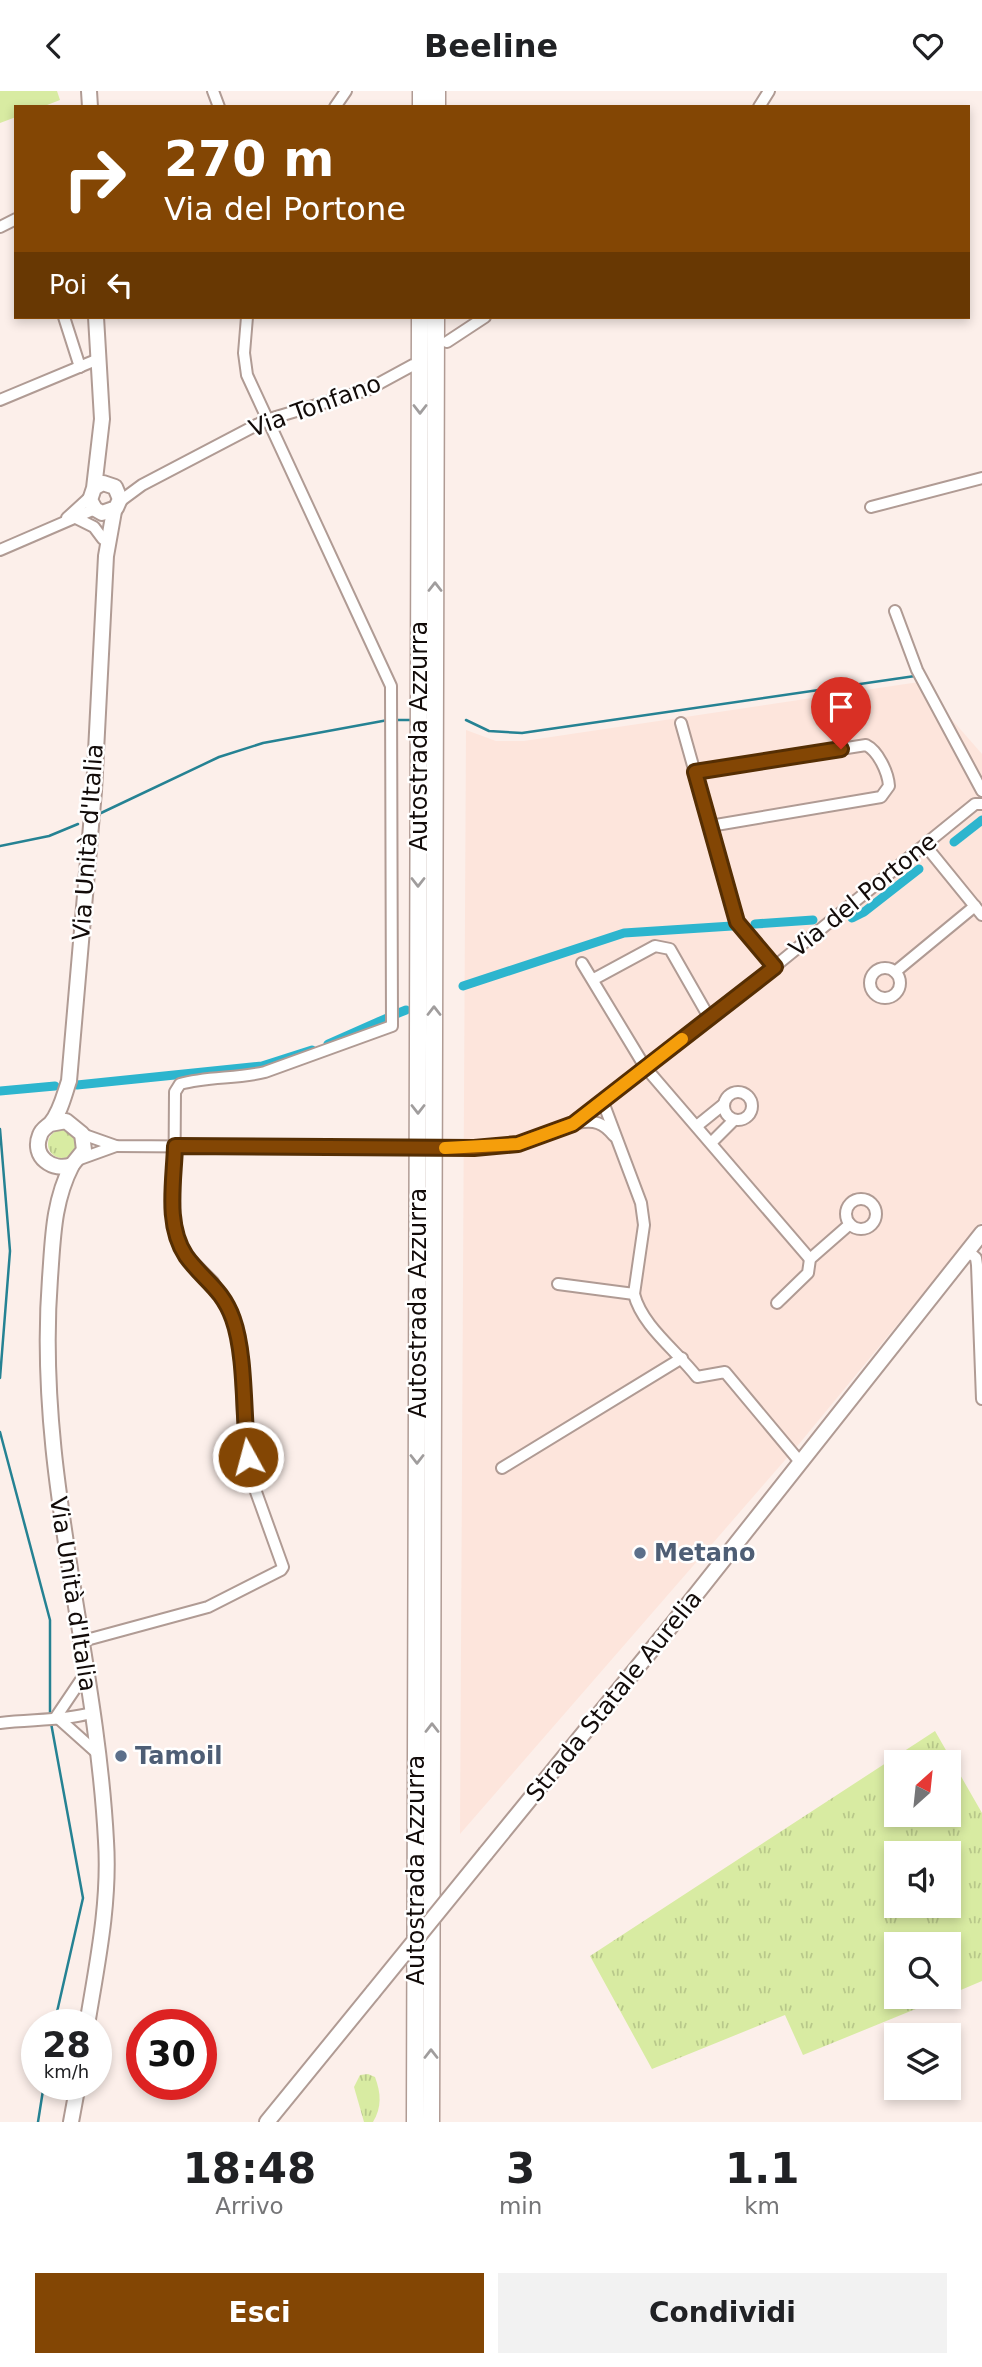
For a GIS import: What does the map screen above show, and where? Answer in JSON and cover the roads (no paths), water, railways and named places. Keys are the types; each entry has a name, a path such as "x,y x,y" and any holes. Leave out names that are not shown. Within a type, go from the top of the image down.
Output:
{"highway":[{"name":"Autostrada Azzurra","path":"415,2122 420,319"},
{"name":"Autostrada Azzurra","path":"430,2122 436,319"}],"main road":[{"path":"96,319 96,360 102,419 117,507 106,556"},
{"path":"102,419 94,501 106,556"},
{"path":"94,501 113,486"},
{"path":"94,501 117,507"},
{"name":"Via Unità d'Italia","path":"50,1124 60,1109 69,1081 94,791 106,556"},
{"path":"45,1161 58,1168 76,1162 84,1150 81,1132 71,1106 69,1081"},
{"path":"55,1206 45,1161 38,1144 43,1130 50,1124 66,1121 81,1132"},
{"name":"Via Unità d'Italia","path":"76,1162 55,1206 47,1332 50,1425 105,1825 107,1875 90,2009"},
{"name":"Strada Statale Aurelia","path":"267,2122 801,1463 982,1233"},
{"path":"71,2122 75,2100"}],"street":[{"path":"65,319 80,367"},
{"path":"79,1642 208,1607 283,1567 251,1478 243,1416 240,1341 233,1318 213,1282 186,1255 174,1230 175,1092 180,1084 265,1072 392,1027 391,686 247,375 244,353 247,319"},
{"path":"447,342 482,319"},
{"path":"0,400 96,360"},
{"name":"Via Tonfano","path":"142,485 266,420 367,390 413,365"},
{"path":"871,507 982,478"},
{"path":"113,486 142,485"},
{"path":"117,507 142,485"},
{"path":"0,550 70,519 94,501"},
{"path":"70,519 93,527 103,539"},
{"path":"895,611 917,670 982,791"},
{"path":"681,723 737,922 775,967"},
{"path":"695,772 866,745 873,750 888,776 889,786 881,797 710,827"},
{"name":"Via del Portone","path":"81,1132 116,1146 474,1148 518,1144 573,1124 710,1019 975,804 982,804"},
{"path":"895,972 978,911 925,845"},
{"path":"594,979 655,946 670,949 710,1019"},
{"path":"582,963 645,1067 698,1125 810,1259"},
{"path":"698,1125 724,1104 732,1093 742,1093 750,1098 752,1108 748,1117 734,1120 712,1142"},
{"path":"603,1102 641,1203 644,1225 634,1294 636,1304 697,1377 724,1372 801,1463"},
{"path":"724,1104 727,1116 734,1120"},
{"path":"573,1124 592,1120 605,1125 622,1147"},
{"path":"76,1162 116,1146"},
{"path":"777,1303 808,1273 810,1259 850,1224"},
{"path":"968,1251 976,1258 977,1265 982,1399"},
{"path":"558,1284 634,1294"},
{"path":"502,1468 682,1357"},
{"path":"55,1717 85,1674"},
{"path":"0,1723 55,1717 71,1710 91,1713"},
{"path":"55,1717 74,1729 96,1752"}],"waterway":[{"path":"466,720 489,731 522,733 915,676"},
{"path":"101,813 219,757 263,743 388,720"},
{"path":"398,720 411,720"},
{"path":"954,842 982,820"},
{"path":"0,846 49,836 78,824"},
{"path":"852,918 864,912 919,869"},
{"path":"755,924 813,920"},
{"path":"463,986 624,933 732,926"},
{"path":"396,1014 406,1010"},
{"path":"328,1044 387,1018"},
{"path":"77,1085 262,1066 312,1050"},
{"path":"0,1091 55,1086"},
{"path":"0,1129 10,1251 0,1378"},
{"path":"0,1432 50,1620 50,1716"},
{"path":"51,1723 83,1898 58,2009"},
{"path":"38,2122 41,2100"}],"place":[{"name":"Metano","path":"640,1553"},
{"name":"Tamoil","path":"121,1756"}]}
